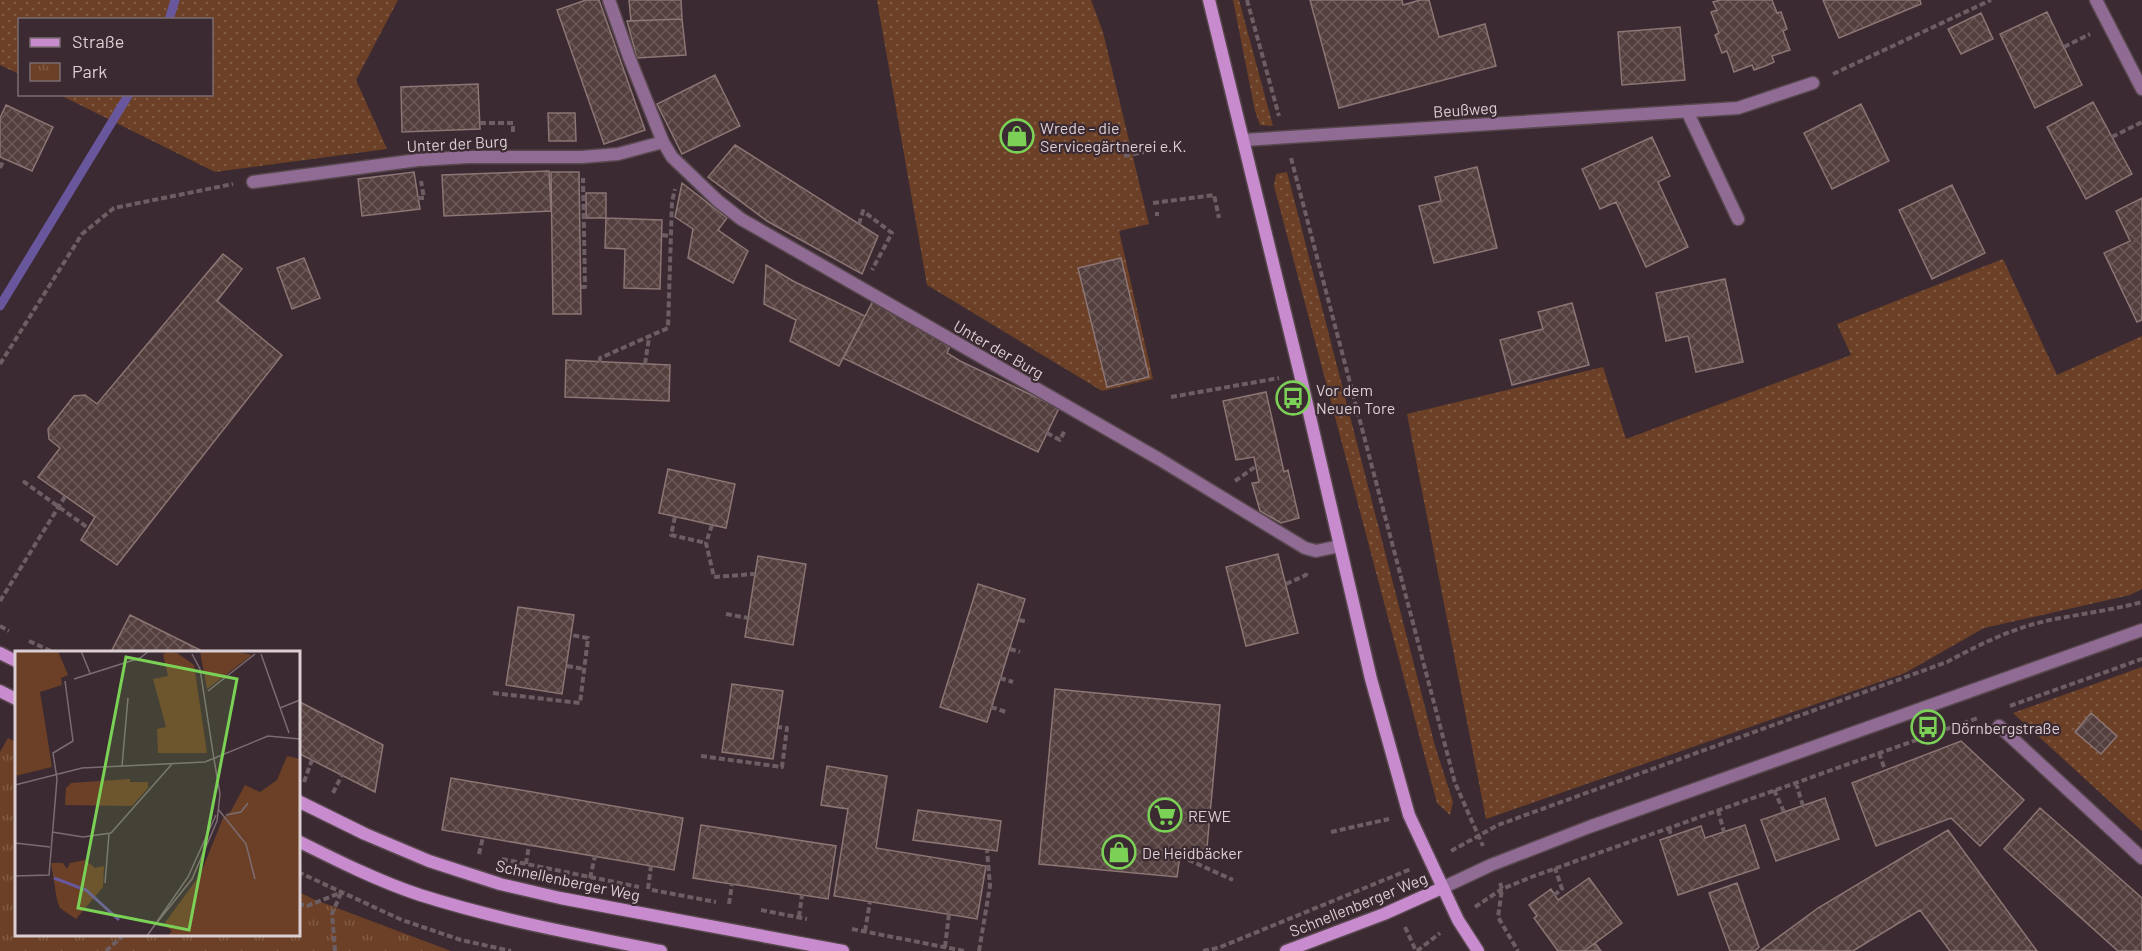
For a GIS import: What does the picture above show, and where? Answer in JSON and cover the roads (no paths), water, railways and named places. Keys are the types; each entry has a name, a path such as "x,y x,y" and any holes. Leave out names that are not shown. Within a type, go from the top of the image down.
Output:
{"main road":[{"path":"1209,0 1371,678 1409,815 1458,920 1478,951"},
{"path":"0,653 15,660"},
{"path":"0,691 15,698"},
{"name":"Schnellenberger Weg","path":"300,802 365,834 429,861 500,884 560,898 843,951"},
{"path":"300,842 348,866 418,894 494,916 661,951"},
{"name":"Schnellenberger Weg","path":"1286,951 1384,914 1442,888"}],"street":[{"name":"Unter der Burg","path":"609,0 622,40 663,142 672,158 741,219 1159,459 1305,548 1316,551 1340,546"},
{"path":"2096,0 2142,89"},
{"name":"Beußweg","path":"1244,140 1738,108 1813,83"},
{"path":"1687,111 1738,219"},
{"name":"Unter der Burg","path":"253,182 418,160 468,157 582,157 618,154 663,142"},
{"path":"1442,888 1500,861 1589,827 2142,630"},
{"path":"1999,726 2142,858"}],"waterway":[{"path":"170,18 175,0"},
{"path":"0,306 128,96"}],"place":[{"name":"Wrede - die Servicegärtnerei e.K.","path":"1017,136"},
{"name":"Vor dem Neuen Tore","path":"1293,398"},
{"name":"Dörnbergstraße","path":"1928,727"},
{"name":"REWE","path":"1165,815"},
{"name":"De Heidbäcker","path":"1119,852"}]}
